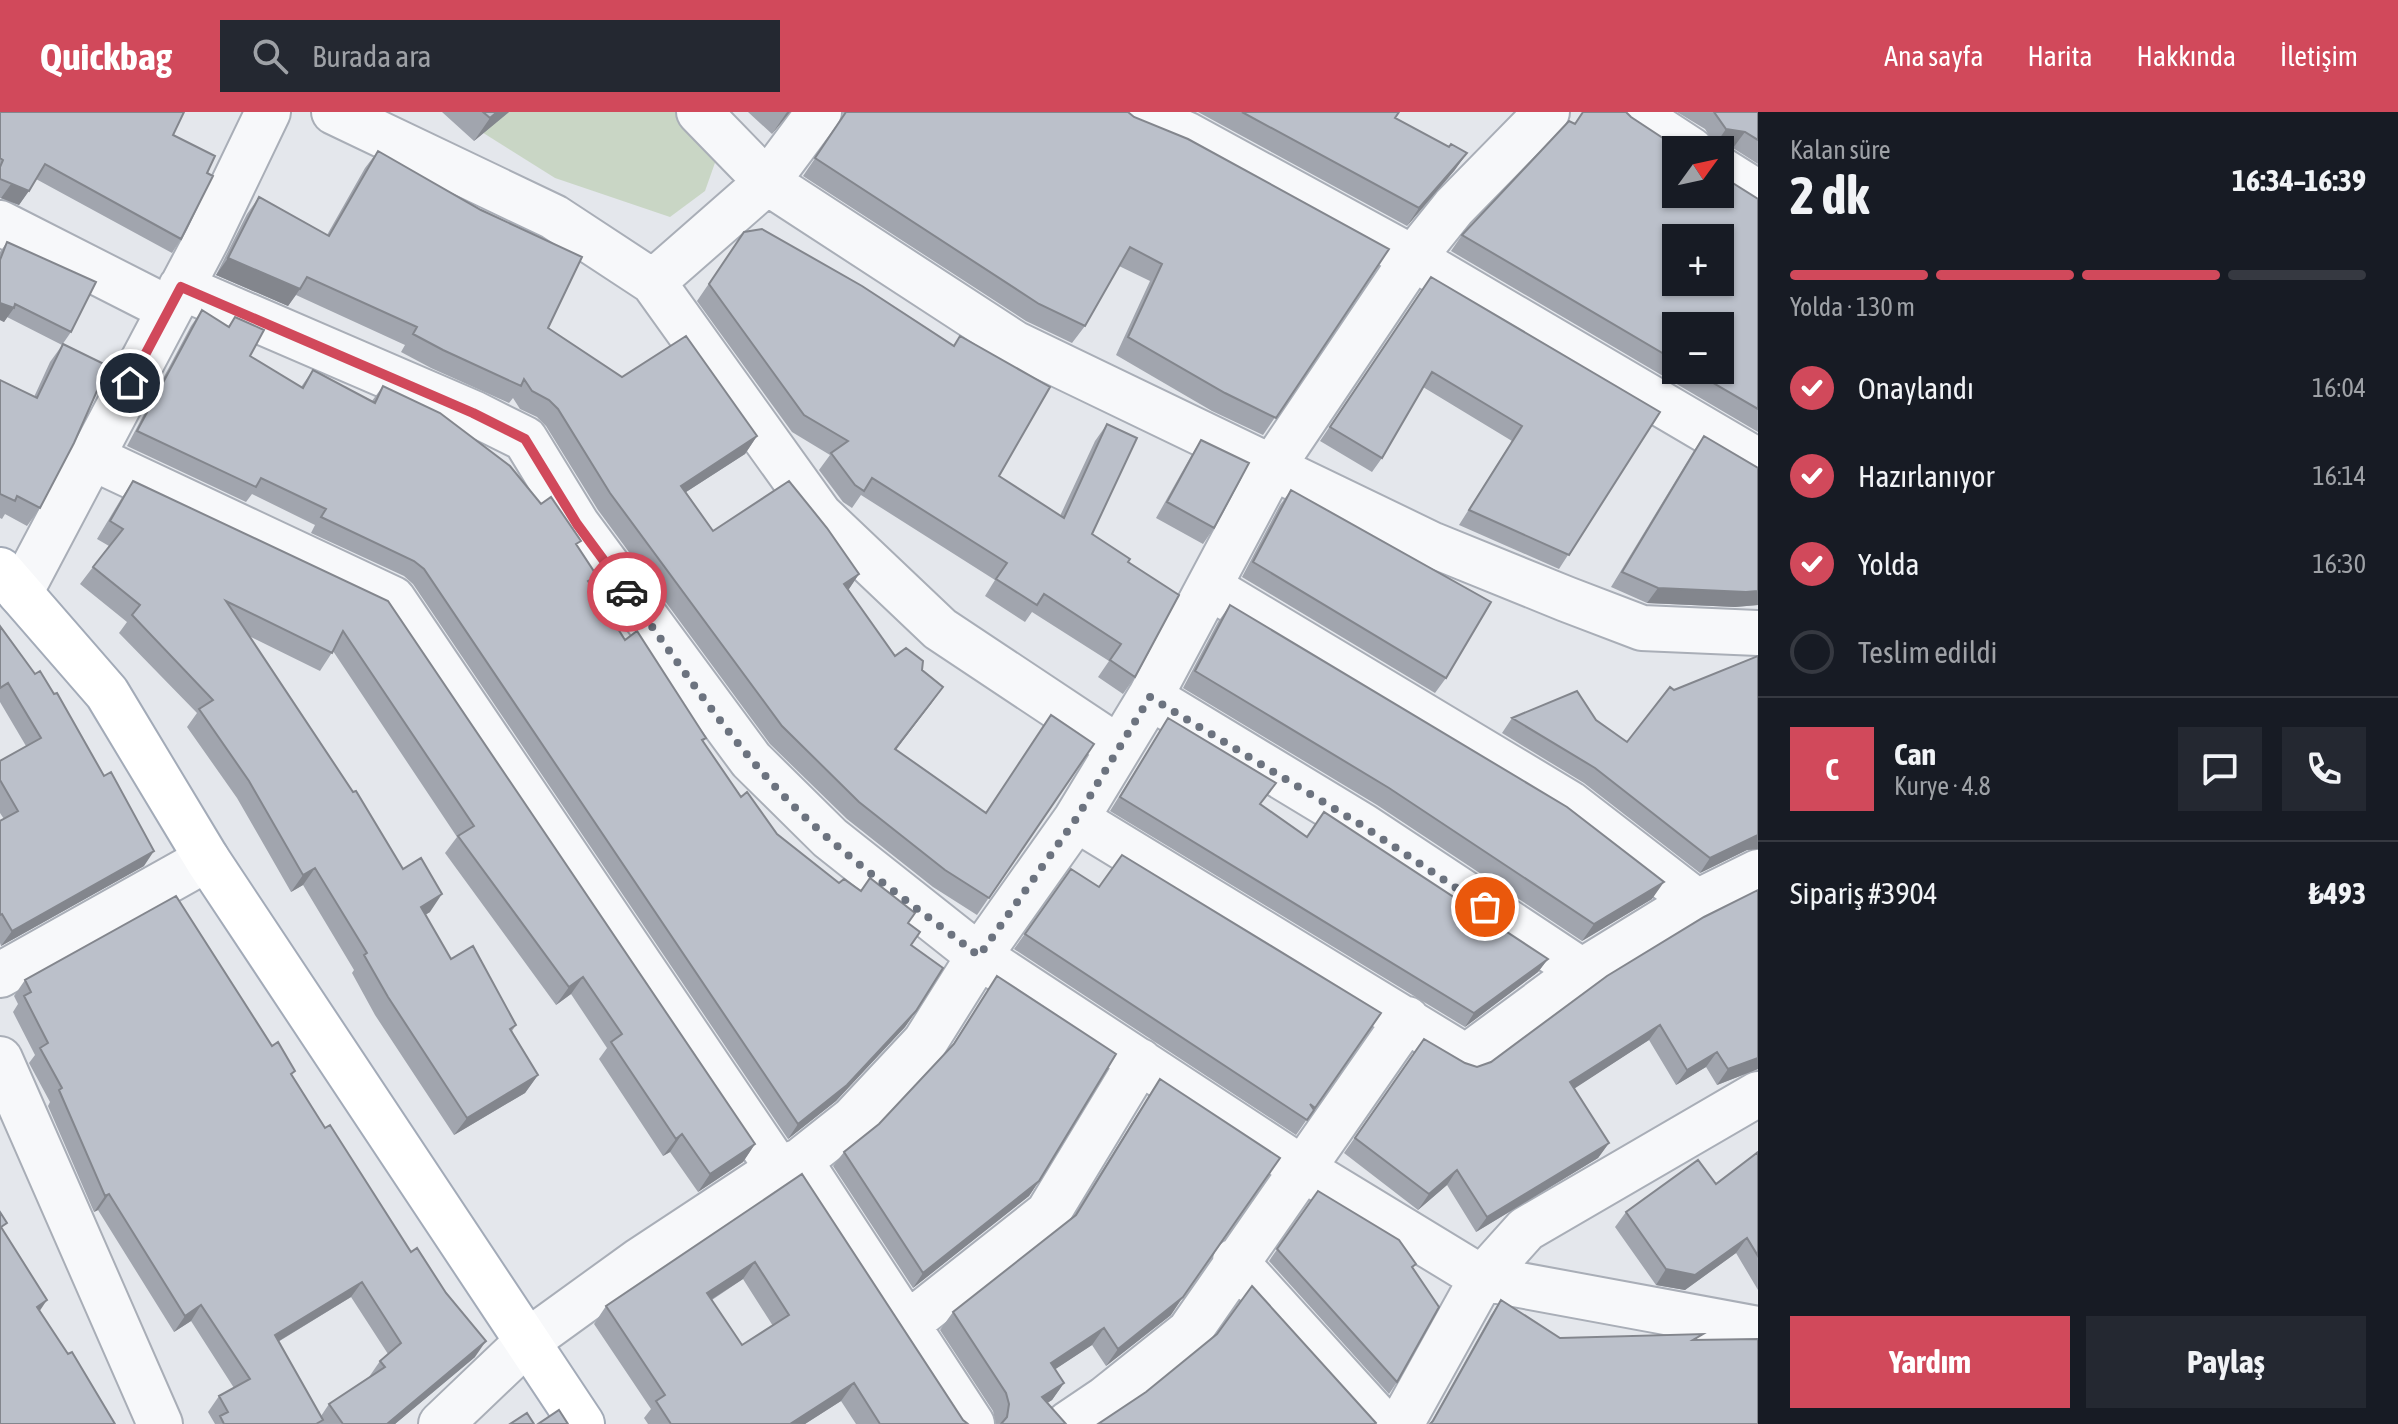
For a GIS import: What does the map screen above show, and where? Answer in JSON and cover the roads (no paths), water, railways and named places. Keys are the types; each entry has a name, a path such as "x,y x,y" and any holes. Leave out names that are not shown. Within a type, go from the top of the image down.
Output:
{"main road":[{"path":"10,581 107,693 207,859 582,1424"}],"street":[{"path":"334,112 554,217 653,282 820,515 940,629 1119,748"},
{"path":"699,112 767,182 1014,343 1433,545 1642,628 1758,633"},
{"path":"653,282 767,182 819,112"},
{"path":"1132,112 1186,134 1413,258 1758,461"},
{"path":"441,1424 528,1341 640,1260 789,1165 853,1119 925,1042 979,956 1076,819 1150,697 1211,588 1273,466 1413,258 1454,207 1547,112"},
{"path":"1633,112 1670,136"},
{"path":"10,581 91,457 175,298 266,113"},
{"path":"1734,178 1758,193"},
{"path":"0,223 175,298 473,413 525,439 577,524 751,760 783,796 830,838 979,956 1303,1169 1482,1278 1758,1329"},
{"path":"91,457 393,599 789,1165 909,1323 962,1420"},
{"path":"1211,588 1569,803 1697,902"},
{"path":"1150,697 1363,826 1582,971"},
{"path":"1076,819 1466,1057 1582,971 1697,902 1758,872"},
{"path":"0,975 207,859"},
{"path":"1068,1424 1105,1399 1189,1332 1235,1261 1407,1019"},
{"path":"0,1059 160,1424"},
{"path":"909,1323 1048,1213 1140,1061"},
{"path":"1401,1424 1482,1278 1526,1229 1758,1094"},
{"path":"1235,1261 1383,1424"}]}
